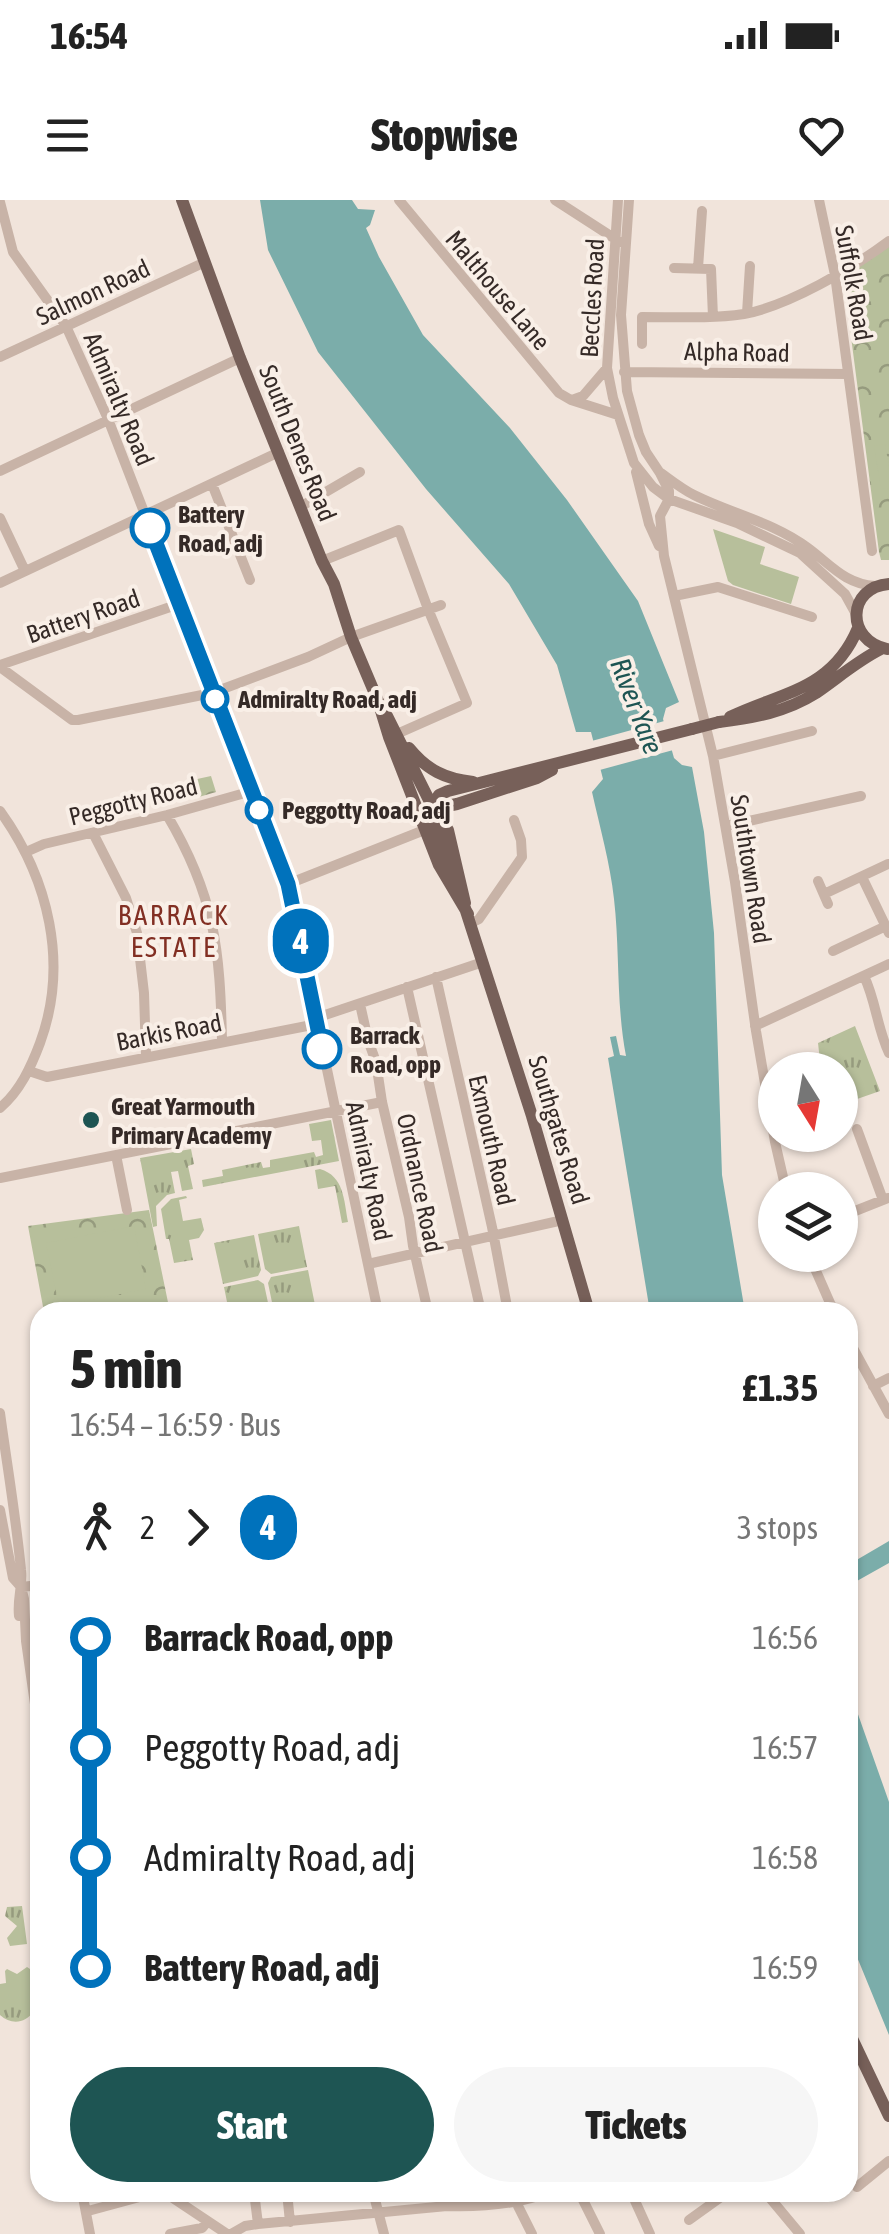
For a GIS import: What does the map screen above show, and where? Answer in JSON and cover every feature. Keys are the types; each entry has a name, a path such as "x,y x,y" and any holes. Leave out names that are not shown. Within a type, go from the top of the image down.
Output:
{"main road":[{"name":"South Denes Road","path":"182,200 240,358 334,584 351,637 393,735 432,806 483,962"},
{"path":"432,806 440,795 718,722 786,696 833,666 846,651 862,599 882,585"},
{"path":"857,622 867,641 885,649"},
{"path":"718,722 749,719 790,707 856,662 885,649"},
{"name":"South Denes Road","path":"393,735 412,793 439,825 439,864 469,919"},
{"path":"393,735 424,766 439,774 480,783"},
{"path":"432,806 457,804 537,778 563,764"},
{"name":"South Denes Road","path":"412,793 432,806"},
{"path":"439,825 457,804"},
{"name":"Southgates Road","path":"483,962 585,1302"},
{"path":"858,2051 889,2116"}],"street":[{"name":"Malthouse Lane","path":"399,200 548,381 571,400 618,415"},
{"path":"555,200 620,242"},
{"name":"Beccles Road","path":"618,200 624,372 638,436 660,472"},
{"name":"Beccles Road","path":"629,200 620,242 607,368 634,463 666,495"},
{"name":"Suffolk Road","path":"819,200 835,275 872,551"},
{"name":"Admiralty Road","path":"0,202 13,252 66,326 108,419 288,884 376,1302"},
{"path":"698,268 702,210"},
{"path":"642,344 642,317 747,314 789,299 889,241"},
{"path":"0,258 13,252"},
{"name":"Salmon Road","path":"0,357 204,263"},
{"path":"747,314 750,266"},
{"path":"674,268 711,269 713,317"},
{"path":"0,470 240,358"},
{"path":"571,400 583,396 607,368"},
{"name":"Alpha Road","path":"624,372 848,374"},
{"path":"0,583 279,452"},
{"name":"Southtown Road","path":"634,463 649,524 664,556"},
{"path":"300,506 360,472"},
{"path":"660,472 689,493 764,523 806,546 851,582 882,585"},
{"path":"660,472 666,495"},
{"path":"212,484 250,580"},
{"path":"657,542 652,510 666,495 689,493"},
{"path":"666,495 800,553 845,594 857,622"},
{"name":"Southtown Road","path":"666,495 660,516 664,556 713,756 782,1172"},
{"path":"0,518 25,570"},
{"path":"322,561 399,530 467,703 393,735"},
{"path":"674,596 718,586 803,618"},
{"name":"Battery Road","path":"0,666 179,604"},
{"path":"0,666 72,720 212,693 441,604"},
{"path":"713,756 810,732"},
{"name":"Peggotty Road","path":"26,852 44,844 252,792"},
{"path":"726,826 861,796"},
{"path":"0,812 26,852 49,915 55,962 49,1010 29,1071 0,1108"},
{"path":"167,815 187,848 209,906 221,975 222,1042"},
{"path":"469,919 479,918 522,856 514,820"},
{"path":"288,884 439,825"},
{"path":"92,833 126,898 136,933 144,992 146,1056"},
{"path":"818,882 826,899 888,864"},
{"path":"833,951 887,929 862,876"},
{"path":"842,931 848,944"},
{"name":"Barkis Road","path":"29,1071 47,1077 316,1021 483,962"},
{"path":"755,1026 889,964"},
{"path":"864,976 889,1052"},
{"name":"Exmouth Road","path":"436,977 506,1302"},
{"path":"408,988 479,1302"},
{"name":"Ordnance Road","path":"360,1004 376,1062 426,1302"},
{"path":"0,1178 382,1102"},
{"path":"858,1134 886,1199 858,1210"},
{"path":"116,1155 127,1210"},
{"path":"368,1264 563,1220"},
{"path":"816,1272 830,1302"},
{"path":"858,1357 889,1414"},
{"path":"873,1386 889,1378"},
{"path":"0,1413 16,1518 30,1659"},
{"path":"0,1510 13,1578 21,1587"},
{"path":"21,1587 30,1586"},
{"path":"858,2185 889,2161"},
{"path":"87,2202 90,2234"},
{"path":"88,2211 126,2202"},
{"path":"178,2202 229,2234 258,2224 475,2202"},
{"path":"255,2202 258,2224"},
{"path":"288,2202 290,2222"},
{"path":"376,2202 384,2234"},
{"path":"518,2202 532,2234"},
{"path":"584,2202 600,2234"},
{"path":"636,2202 650,2234"},
{"path":"689,2220 714,2202"},
{"path":"773,2202 800,2234"},
{"path":"170,2234 202,2228 208,2222"}],"green space":[{"path":"889,246 889,560 881,560 850,329 853,319 848,317 844,281 846,273"},
{"path":"885,444 889,488 881,489 874,446"},
{"path":"713,529 765,547 760,564 799,577 791,604 728,581"},
{"path":"211,776 216,792 192,799 188,781"},
{"path":"855,1026 880,1091 858,1099 858,1052 819,1052 818,1043"},
{"path":"331,1120 339,1161 203,1187 202,1180 223,1176 222,1170 261,1162 263,1168 270,1167 270,1160 314,1152 316,1157 323,1155 321,1140 312,1141 309,1124"},
{"path":"191,1149 194,1164 188,1166 193,1189 182,1191 178,1171 171,1172 175,1193 156,1206 157,1226 153,1227 140,1158"},
{"path":"320,1169 338,1183 348,1222 342,1223 335,1186 318,1189 315,1170"},
{"path":"186,1196 179,1200 183,1221 201,1218 204,1230 199,1238 189,1240 193,1260 174,1263 161,1209 171,1199"},
{"path":"149,1210 168,1302 42,1302 28,1226"},
{"path":"134,1226 146,1289 79,1302 58,1302 46,1243"},
{"path":"299,1226 307,1267 271,1274 265,1269 258,1234"},
{"path":"254,1235 261,1270 258,1276 223,1284 214,1243"},
{"path":"308,1270 314,1302 272,1302 268,1283 271,1277"},
{"path":"258,1280 264,1284 268,1302 227,1302 224,1287"},
{"path":"22,1906 27,1944 10,1946 7,1938 17,1926 5,1916 7,1907"},
{"path":"30,1969 30,2015 18,2022 0,2015 0,1984 6,1983 5,1971 17,1974"}],"water":[{"name":"River Yare","path":"260,200 352,200 358,209 375,210 366,228 423,335 510,428 638,601 679,702 666,708 663,719 674,758 692,767 704,832 714,933 722,1175 743,1302 648,1302 608,1058 614,1056 610,1037 616,1036 620,1055 626,1056 614,899 592,792 603,779 591,732 576,732 557,665 509,584 426,489 318,352 268,250"},
{"path":"889,1541 889,1563 858,1580 858,1559"},
{"path":"858,1714 889,1802 889,2035 858,1959"}],"pier":[{"path":"668,720 677,749 596,771 588,742"}],"bus line":[{"name":"4","path":"150,528 288,884 322,1049"}],"place":[{"name":"Battery Road, adj","path":"150,528"},
{"name":"Admiralty Road, adj","path":"215,699"},
{"name":"Peggotty Road, adj","path":"259,810"},
{"name":"Barrack Road, opp","path":"322,1049"},
{"name":"Great Yarmouth Primary Academy","path":"91,1120"}],"district":[{"name":"BARRACK ESTATE","path":"174,931"}]}
